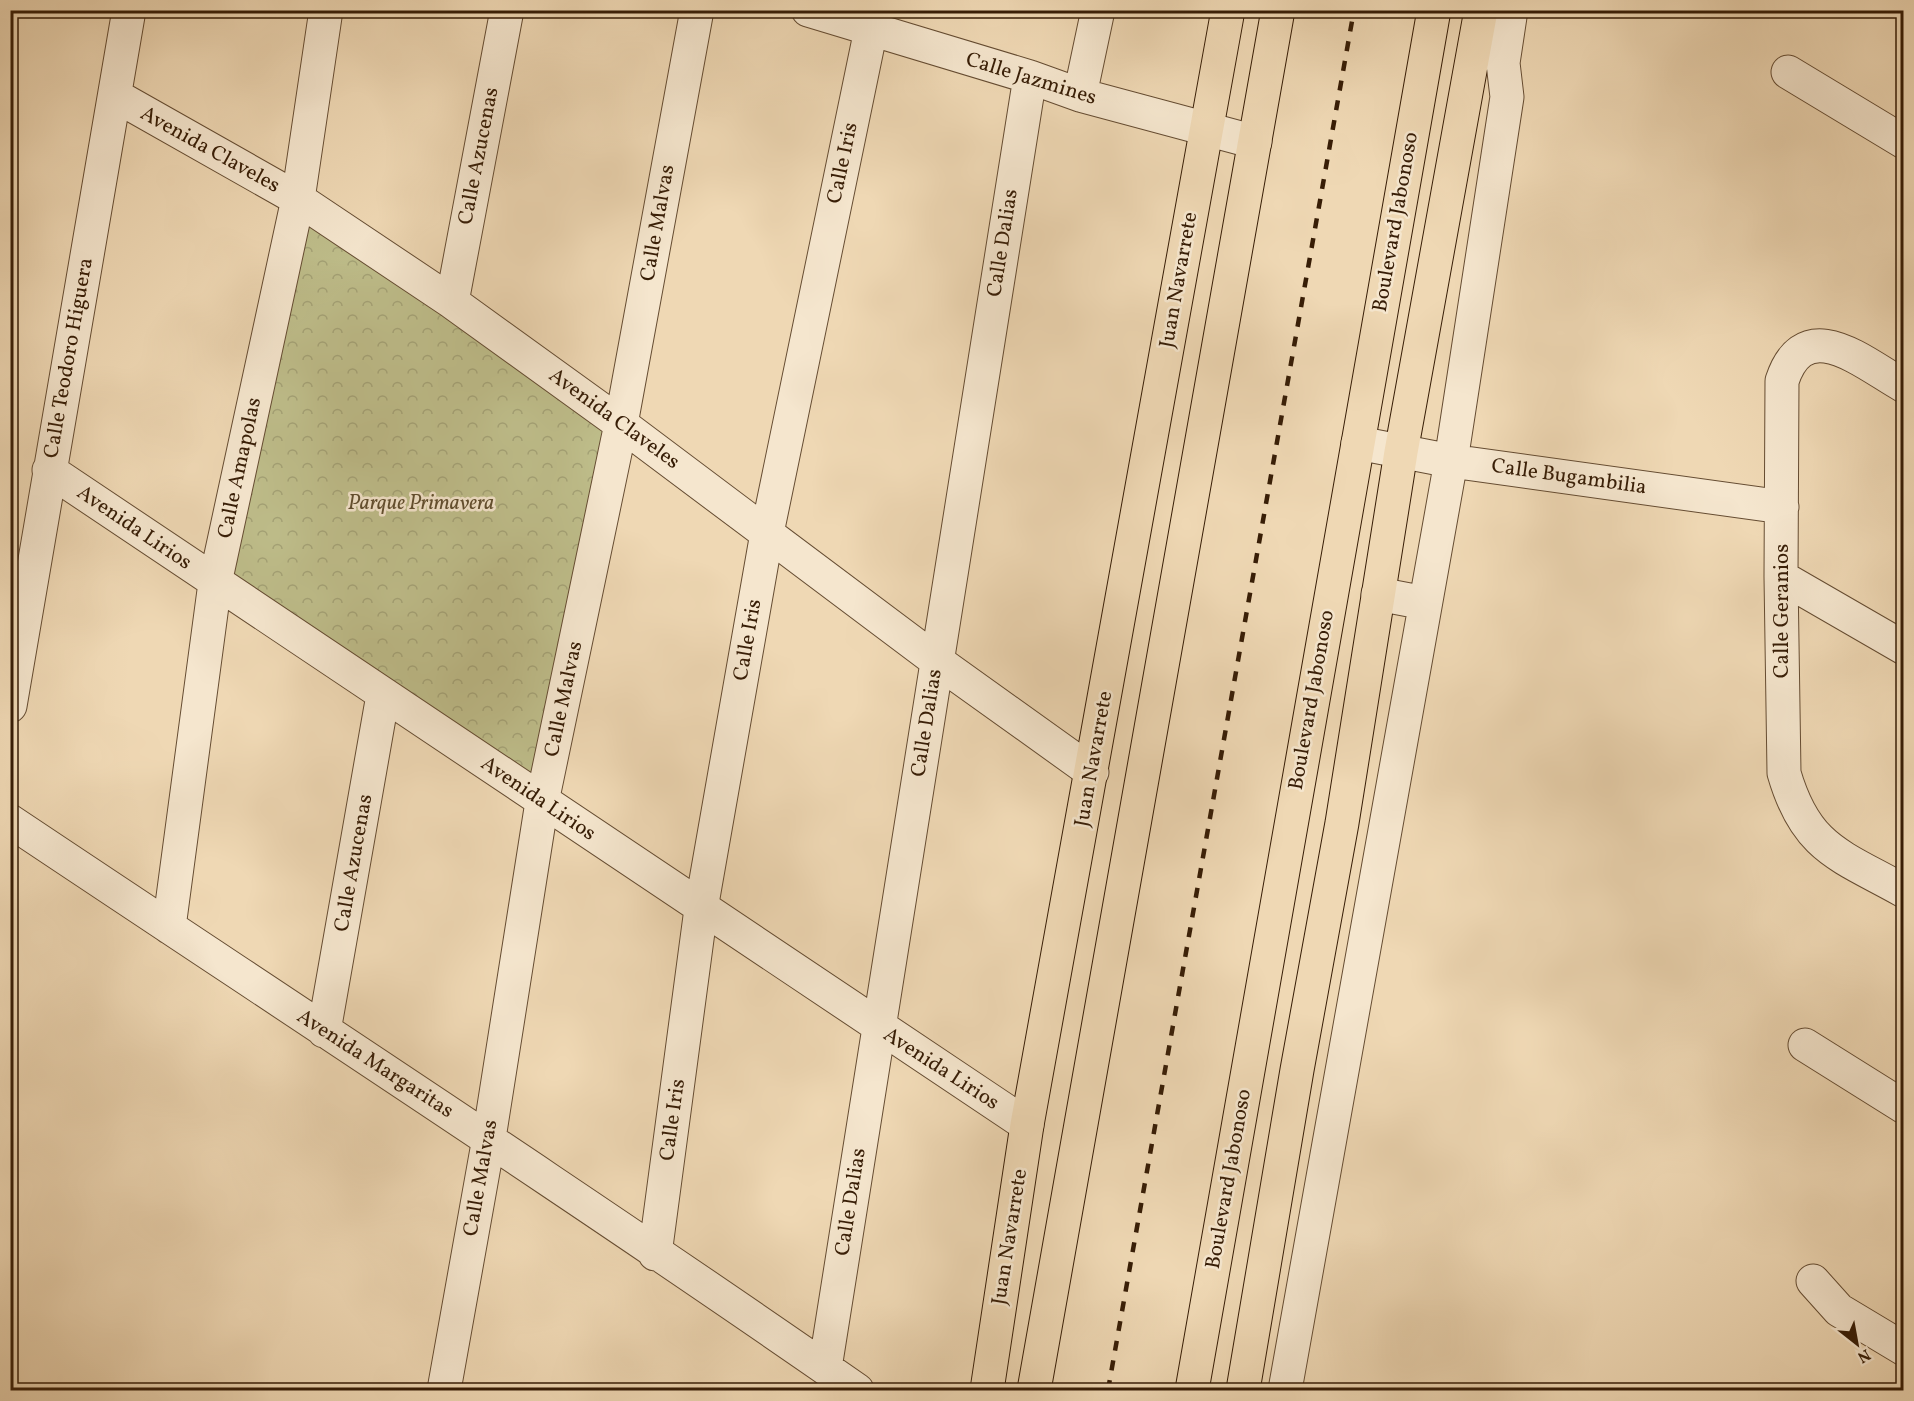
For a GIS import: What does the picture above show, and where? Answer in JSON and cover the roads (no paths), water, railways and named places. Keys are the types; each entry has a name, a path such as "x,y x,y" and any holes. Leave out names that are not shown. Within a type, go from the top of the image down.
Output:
{"main road":[{"name":"Juan Navarrete","path":"987,1390 1027,1125 1228,10"},
{"path":"1034,1390 1278,10"},
{"name":"Boulevard Jabonoso","path":"1192,1390 1434,10"},
{"path":"1243,1390 1297,1070 1342,823 1401,452 1480,21"}],"street":[{"name":"Calle Teodoro Higuera","path":"10,706 129,10"},
{"name":"Calle Amapolas","path":"169,927 215,583 298,199 326,10"},
{"name":"Calle Azucenas","path":"452,302 507,10"},
{"name":"Calle Malvas","path":"444,1390 489,1138 542,802 621,424 697,10"},
{"name":"Calle Jazmines","path":"808,10 872,20 1080,95 1255,142"},
{"path":"1080,95 1098,10"},
{"path":"1285,1390 1451,461 1507,97 1503,63 1511,10"},
{"name":"Calle Iris","path":"655,1254 701,909 767,533 872,20"},
{"path":"1480,21 1503,63"},
{"path":"1788,72 1904,142"},
{"name":"Calle Dalias","path":"825,1368 877,1027 1030,77"},
{"name":"Avenida Claveles","path":"116,96 298,199 452,302 621,424 937,661 1092,772"},
{"path":"1455,157 1497,165"},
{"name":"Calle Geranios","path":"1904,386 1834,347 1815,345 1801,350 1789,361 1782,381 1781,578 1784,772 1792,802 1808,830 1828,849 1904,891"},
{"name":"Calle Bugambilia","path":"1358,442 1451,461 1782,507"},
{"name":"Avenida Lirios","path":"49,470 877,1027 1027,1125"},
{"path":"1781,578 1904,648"},
{"path":"1378,594 1425,603"},
{"name":"Calle Azucenas","path":"324,1031 383,695"},
{"name":"Avenida Margaritas","path":"10,820 324,1031 489,1138 655,1254 857,1390"},
{"path":"1805,1045 1904,1107"},
{"path":"1297,1070 1341,1079"},
{"path":"1813,1281 1839,1310 1904,1349"}],"railway":[{"path":"1108,1390 1354,10"}],"park label":[{"name":"Parque Primavera","path":"421,503"}]}
